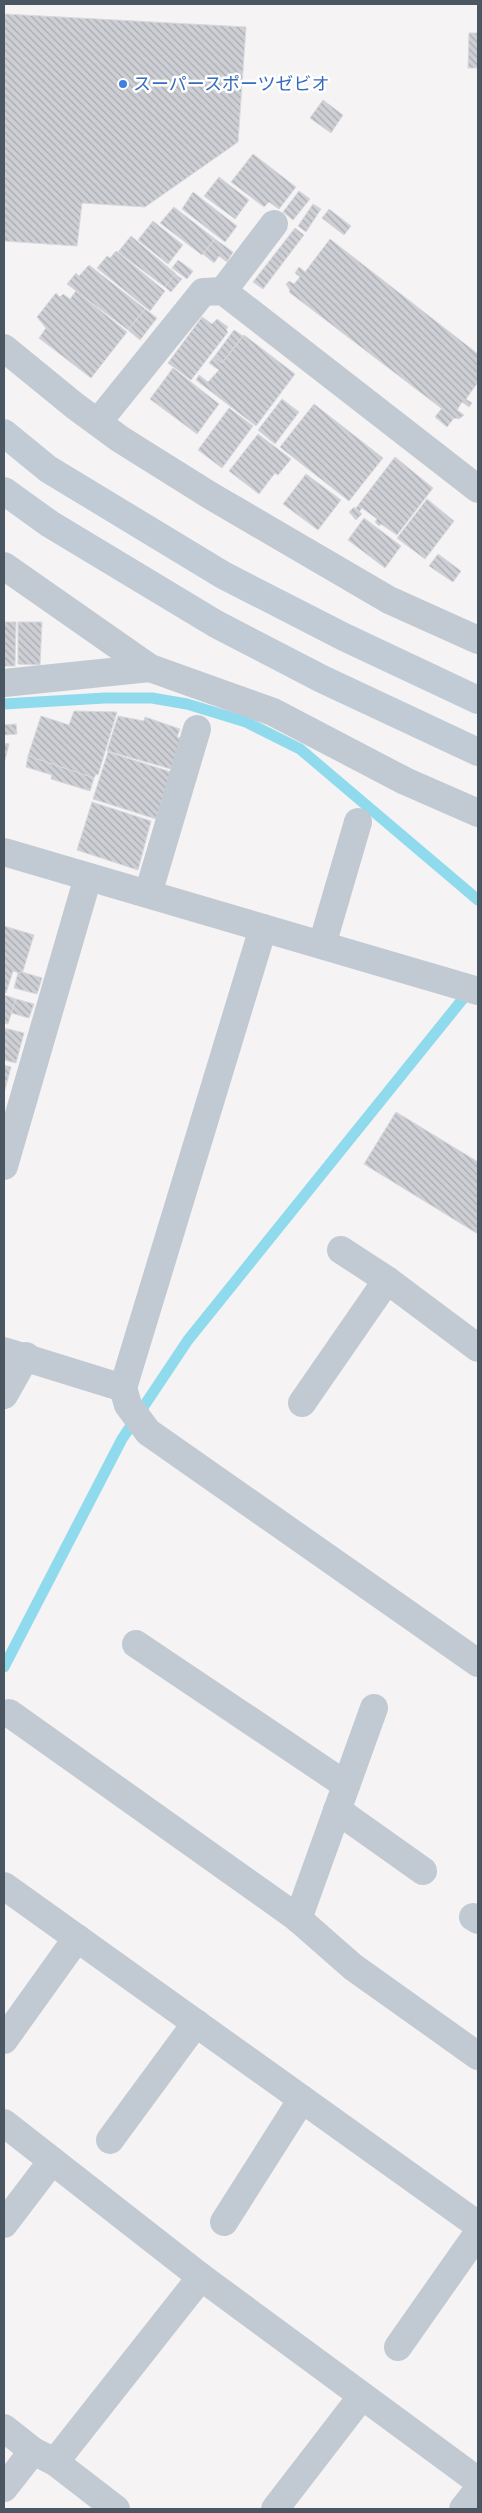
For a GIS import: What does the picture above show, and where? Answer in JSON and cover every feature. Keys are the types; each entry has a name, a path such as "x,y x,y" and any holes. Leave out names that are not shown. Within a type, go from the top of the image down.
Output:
{"street":[{"path":"223,291 274,224"},
{"path":"98,422 203,292 223,291 478,489"},
{"path":"4,348 120,439 211,496 389,600 478,640"},
{"path":"4,433 48,469 223,575 344,638 478,700"},
{"path":"4,491 50,524 163,593 269,653 478,752"},
{"path":"4,566 150,668 273,712 405,781 478,813"},
{"path":"4,683 150,668"},
{"path":"148,894 197,729"},
{"path":"322,945 358,822"},
{"path":"4,852 478,991"},
{"path":"4,1166 88,877"},
{"path":"125,1396 263,928"},
{"path":"341,1250 387,1280 478,1348"},
{"path":"302,1403 387,1280"},
{"path":"4,1395 15,1354 125,1396 148,1432 478,1663"},
{"path":"136,1644 342,1798 423,1871"},
{"path":"298,1918 374,1708"},
{"path":"9,1713 298,1918 353,1966 478,2056"},
{"path":"4,1886 478,2224"},
{"path":"4,2040 77,1938"},
{"path":"110,2140 196,2023"},
{"path":"224,2222 302,2099"},
{"path":"4,2123 201,2277 478,2481"},
{"path":"4,2224 52,2161"},
{"path":"398,2347 478,2233"},
{"path":"4,2488 44,2457 201,2277"},
{"path":"275,2509 362,2396"},
{"path":"4,2428 116,2509"},
{"path":"463,2509 478,2490"}],"building":[{"name":"スーパースポーツゼビオ","path":"4,14 246,27 238,142 145,207 82,203 77,246 4,241"},
{"path":"469,33 478,33 478,68 468,68"},
{"path":"323,100 343,115 331,133 310,118"},
{"path":"253,154 296,187 279,209 269,202 264,207 231,182"},
{"path":"219,177 249,200 235,219 204,196"},
{"path":"299,191 310,199 293,220 283,212"},
{"path":"193,192 237,226 225,242 182,209"},
{"path":"313,204 321,209 306,232 298,226"},
{"path":"174,207 215,239 202,255 160,223"},
{"path":"329,209 351,226 344,235 322,218"},
{"path":"153,221 183,245 168,264 138,240"},
{"path":"295,228 304,235 263,289 253,282"},
{"path":"131,236 176,274 165,287 118,252"},
{"path":"215,239 233,252 227,262 219,256 214,263 203,254"},
{"path":"330,239 478,354 478,382 466,399 472,403 469,407 462,402 457,410 464,415 459,419 454,418 289,292 290,290 286,284 289,281 294,284 300,277 295,273 299,267 305,272"},
{"path":"116,251 165,291 150,311 97,268 107,256 110,258"},
{"path":"178,260 193,271 187,279 172,268"},
{"path":"89,265 145,309 128,330 67,284 76,273 79,276"},
{"path":"175,274 182,279 171,292 165,287"},
{"path":"76,291 127,332 91,378 39,338 46,328 37,317 56,293 60,297 63,294 70,299"},
{"path":"145,309 157,318 140,340 128,330"},
{"path":"202,317 212,324 217,319 228,327 226,330 228,332 191,380 168,363"},
{"path":"234,330 243,336 222,363 214,357"},
{"path":"244,335 295,374 256,426 196,380 199,375 208,382 219,370 209,363 214,357 222,363"},
{"path":"173,368 219,404 197,434 150,399"},
{"path":"282,399 299,412 275,444 258,430"},
{"path":"314,404 383,458 349,501 280,447"},
{"path":"229,408 253,426 222,468 198,450"},
{"path":"442,408 454,418 447,427 435,417"},
{"path":"258,434 291,459 278,475 275,473 259,494 229,471"},
{"path":"395,457 433,488 397,535 381,524 379,526 375,522 377,519 362,508 359,512 356,508"},
{"path":"306,474 341,500 318,530 283,504"},
{"path":"427,499 454,521 425,559 397,538"},
{"path":"354,507 362,514 356,520 349,512"},
{"path":"364,518 401,546 385,568 348,540"},
{"path":"438,554 461,571 453,582 429,566"},
{"path":"4,622 16,622 15,666 4,666"},
{"path":"18,622 42,622 40,665 18,664"},
{"path":"74,711 117,712 98,775 96,774 94,778 28,756 41,716 69,725"},
{"path":"118,716 144,721 145,717 180,729 177,737 181,738 171,769 107,751"},
{"path":"16,724 17,734 4,735 4,725"},
{"path":"4,743 9,744 4,764"},
{"path":"108,752 171,772 156,819 93,799"},
{"path":"28,756 94,778 90,791 51,779 52,775 26,767"},
{"path":"92,802 151,821 138,870 77,850"},
{"path":"4,926 34,935 22,974 13,971 6,993 4,992"},
{"path":"22,972 42,978 37,994 14,988 18,973"},
{"path":"4,995 16,999 8,1024 4,1023"},
{"path":"16,999 34,1004 29,1018 11,1013"},
{"path":"4,1028 24,1033 16,1063 4,1060"},
{"path":"4,1065 11,1067 4,1093"},
{"path":"396,1112 478,1162 478,1234 364,1164"}],"waterway":[{"path":"4,704 105,698 152,698 187,704 246,722 300,749 478,900"},
{"path":"4,1667 122,1439 188,1340 470,990"}],"place":[{"name":"スーパースポーツゼビオ","path":"123,84"}]}
